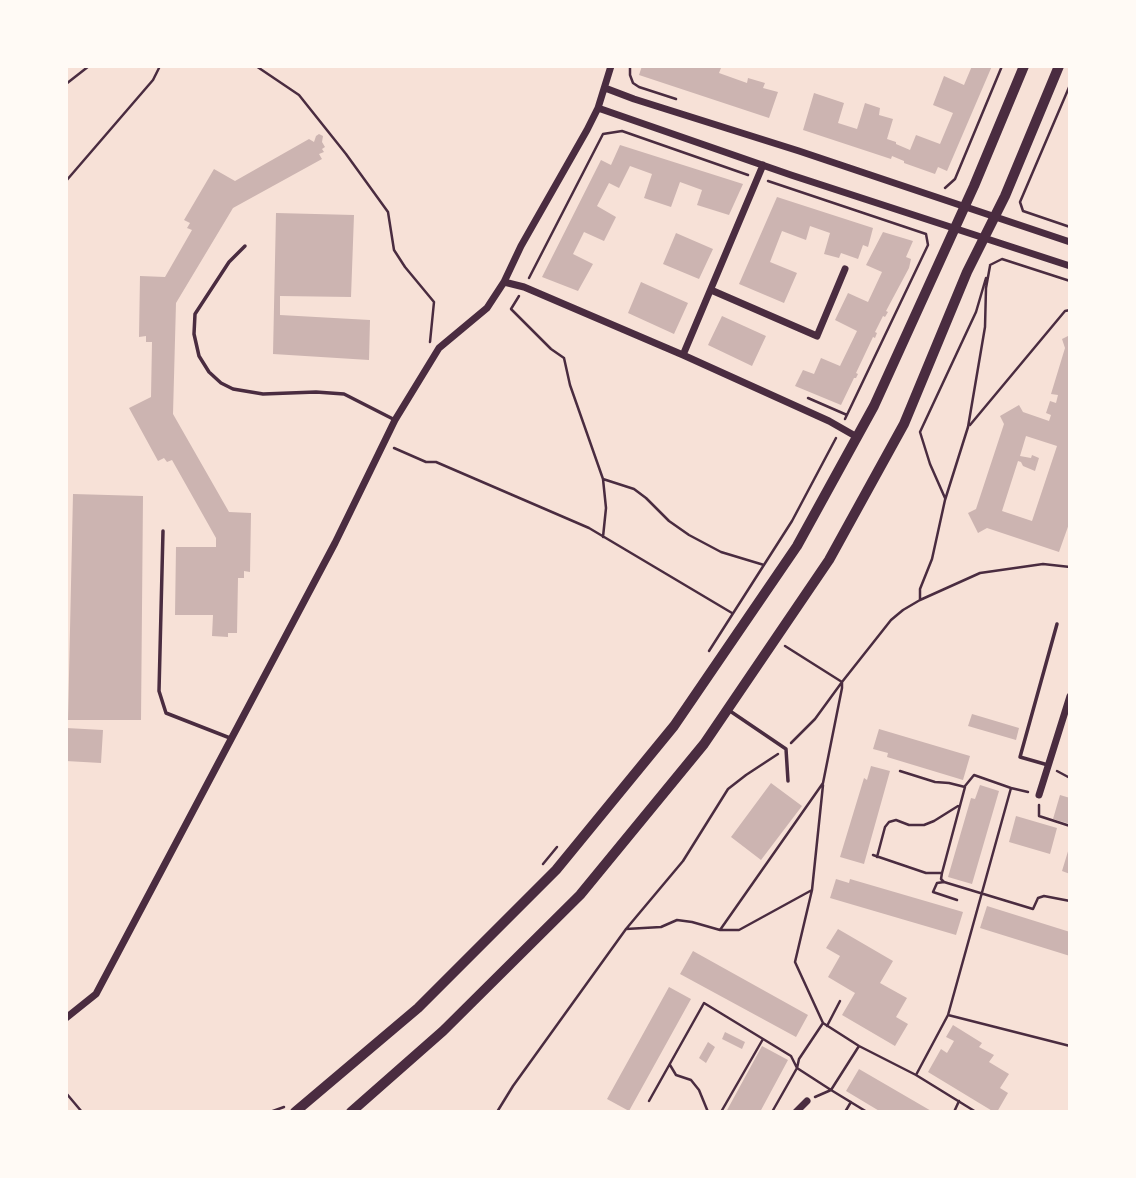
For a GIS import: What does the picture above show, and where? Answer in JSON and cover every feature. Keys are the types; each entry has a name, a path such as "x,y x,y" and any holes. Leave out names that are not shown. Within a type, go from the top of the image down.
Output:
{"main road":[{"path":"292,1108 418,1008 556,870 674,726 797,546 874,406 965,207 1024,66"},
{"path":"351,1111 443,1031 580,895 704,744 830,560 904,424 967,272 1005,196 1059,66"}],"street":[{"path":"66,1018 96,994 335,543 395,420 439,348 487,308 504,282 598,108 611,66"},
{"path":"605,88 1069,242"},
{"path":"598,108 1069,266"},
{"path":"683,355 763,165"},
{"path":"710,290 817,336 845,270"},
{"path":"504,282 524,287 683,355 829,421 857,437"},
{"path":"1039,795 1069,696"},
{"path":"796,1111 807,1101"}],"lane":[{"path":"245,246 229,262 195,314 196,345 209,372 233,389 263,394 344,394 395,420"},
{"path":"163,531 159,691 166,713 232,738"},
{"path":"1048,765 1020,757 1057,624"},
{"path":"727,710 786,749 788,781"}],"path":[{"path":"66,84 89,66"},
{"path":"66,181 153,80 160,66"},
{"path":"256,66 299,95 346,153 388,212 394,250 434,302 429,349 439,348"},
{"path":"630,66 633,83 639,87"},
{"path":"946,188 955,179 1002,66"},
{"path":"1069,85 1020,202 1023,211 1069,227"},
{"path":"603,537 606,508 603,479 570,385 564,358 551,349 511,309 603,134 622,131 926,234 928,245 841,427 792,522 708,653"},
{"path":"945,500 920,432 976,312 990,265 1002,259 1069,281"},
{"path":"919,600 920,589 932,559 945,500 968,427 985,327 986,288 990,265"},
{"path":"968,427 1065,311 1069,310"},
{"path":"383,443 426,462 436,461 589,528 677,580"},
{"path":"603,479 634,489 689,535 722,552 764,565"},
{"path":"497,1111 626,929 683,861 728,789 786,749 815,719 891,620 919,600 980,573 1043,564 1069,567"},
{"path":"831,675 842,682"},
{"path":"842,682 823,783 812,890 794,962 823,1023 976,1111"},
{"path":"900,771 935,782 965,786"},
{"path":"944,882 942,873 965,786 974,775 1039,795 1039,816 1069,826"},
{"path":"720,930 823,783"},
{"path":"916,1075 948,1015 1011,788"},
{"path":"942,873 926,873 875,856 889,822 924,825 960,806"},
{"path":"541,866 559,845"},
{"path":"957,900 933,892 937,883 944,882 1033,909 1038,898 1044,896 1069,901"},
{"path":"626,929 661,927 677,920 720,930 739,930 812,890"},
{"path":"827,1026 840,1001"},
{"path":"649,1101 704,1003 791,1056 797,1068 867,1111"},
{"path":"948,1015 1069,1046"},
{"path":"772,1111 797,1068 799,1059 823,1023"},
{"path":"721,1111 763,1039"},
{"path":"807,1101 831,1090 859,1046"},
{"path":"670,1064 676,1075 691,1080 699,1090 708,1111"},
{"path":"66,1093 82,1111"},
{"path":"954,1111 959,1101"},
{"path":"845,1111 851,1102"},
{"path":"270,1111 292,1108"}],"building":[{"path":"642,66 715,66 721,68 719,73 747,83 748,78 765,83 763,88 778,92 769,118 639,75"},
{"path":"972,66 992,66 947,171 938,167 935,174 892,156 891,159 803,130 814,93 844,103 838,123 857,129 865,103 880,108 879,115 893,119 887,139 896,144 910,150 916,135 940,144 953,113 933,105 944,76 964,85"},
{"path":"319,134 323,136 325,147 322,149 324,152 319,154 322,159 233,208 176,303 173,414 229,512 251,513 250,572 244,571 244,578 238,578 237,633 228,633 228,637 212,636 213,615 175,615 176,547 216,547 216,538 172,460 167,462 164,458 158,461 129,408 151,397 152,342 146,342 146,336 139,337 140,276 165,277 192,230 187,228 190,223 184,220 214,169 235,181 309,139 314,142"},
{"path":"620,145 743,184 729,215 697,205 702,190 680,182 671,207 644,198 652,174 630,166 619,188 609,183 597,206 616,217 604,241 584,232 573,254 593,264 578,291 542,277 601,160 611,165"},
{"path":"777,197 873,228 868,247 863,245 858,259 841,253 839,258 824,254 830,233 810,226 806,240 782,231 770,262 797,273 784,303 739,284"},
{"path":"276,213 354,215 351,297 280,296 280,315 370,320 369,360 273,354"},
{"path":"883,232 913,241 906,257 911,259 909,268 841,405 795,386 803,370 814,374 821,358 840,366 857,331 835,320 848,293 868,302 882,272 866,265"},
{"path":"676,233 713,249 699,279 663,264"},
{"path":"641,282 688,303 674,334 628,313"},
{"path":"722,316 766,336 752,366 708,345"},
{"path":"1070,335 1070,521 1059,552 987,528 978,533 968,513 976,509 1004,424 1000,416 1019,405 1023,412 1049,421 1051,415 1046,413 1050,401 1056,403 1058,395 1051,394 1065,348 1062,339","holes":["1026,436 1057,446 1032,521 1002,511 1018,461 1035,471 1039,458 1032,455 1031,458 1020,456"]},
{"path":"73,494 143,496 141,720 68,720"},
{"path":"972,714 1019,728 1016,740 968,726"},
{"path":"66,728 103,730 101,763 66,761"},
{"path":"879,729 970,756 963,780 887,757 888,753 873,749"},
{"path":"871,766 890,771 864,864 840,857 864,778 867,780"},
{"path":"771,783 802,806 761,860 731,837"},
{"path":"980,785 999,791 972,884 948,877 971,798 975,799"},
{"path":"1060,795 1070,798 1070,824 1053,819"},
{"path":"1016,816 1057,828 1050,854 1009,842"},
{"path":"1070,848 1070,874 1062,871"},
{"path":"836,879 849,883 850,879 963,912 956,935 830,898"},
{"path":"987,906 1070,932 1070,956 980,928"},
{"path":"838,929 893,961 880,983 907,998 896,1017 908,1024 895,1046 842,1015 855,993 828,977 840,956 826,948"},
{"path":"693,951 808,1015 796,1037 680,974"},
{"path":"669,987 691,999 629,1111 607,1099"},
{"path":"953,1025 982,1043 979,1047 994,1055 989,1062 1009,1074 1000,1088 1008,1093 997,1112 928,1072 941,1049 947,1053 954,1041 946,1037"},
{"path":"725,1032 745,1042 742,1049 722,1039"},
{"path":"708,1042 715,1047 706,1063 699,1058"},
{"path":"762,1046 788,1060 760,1112 726,1112"},
{"path":"859,1069 933,1112 881,1112 846,1091"}]}
